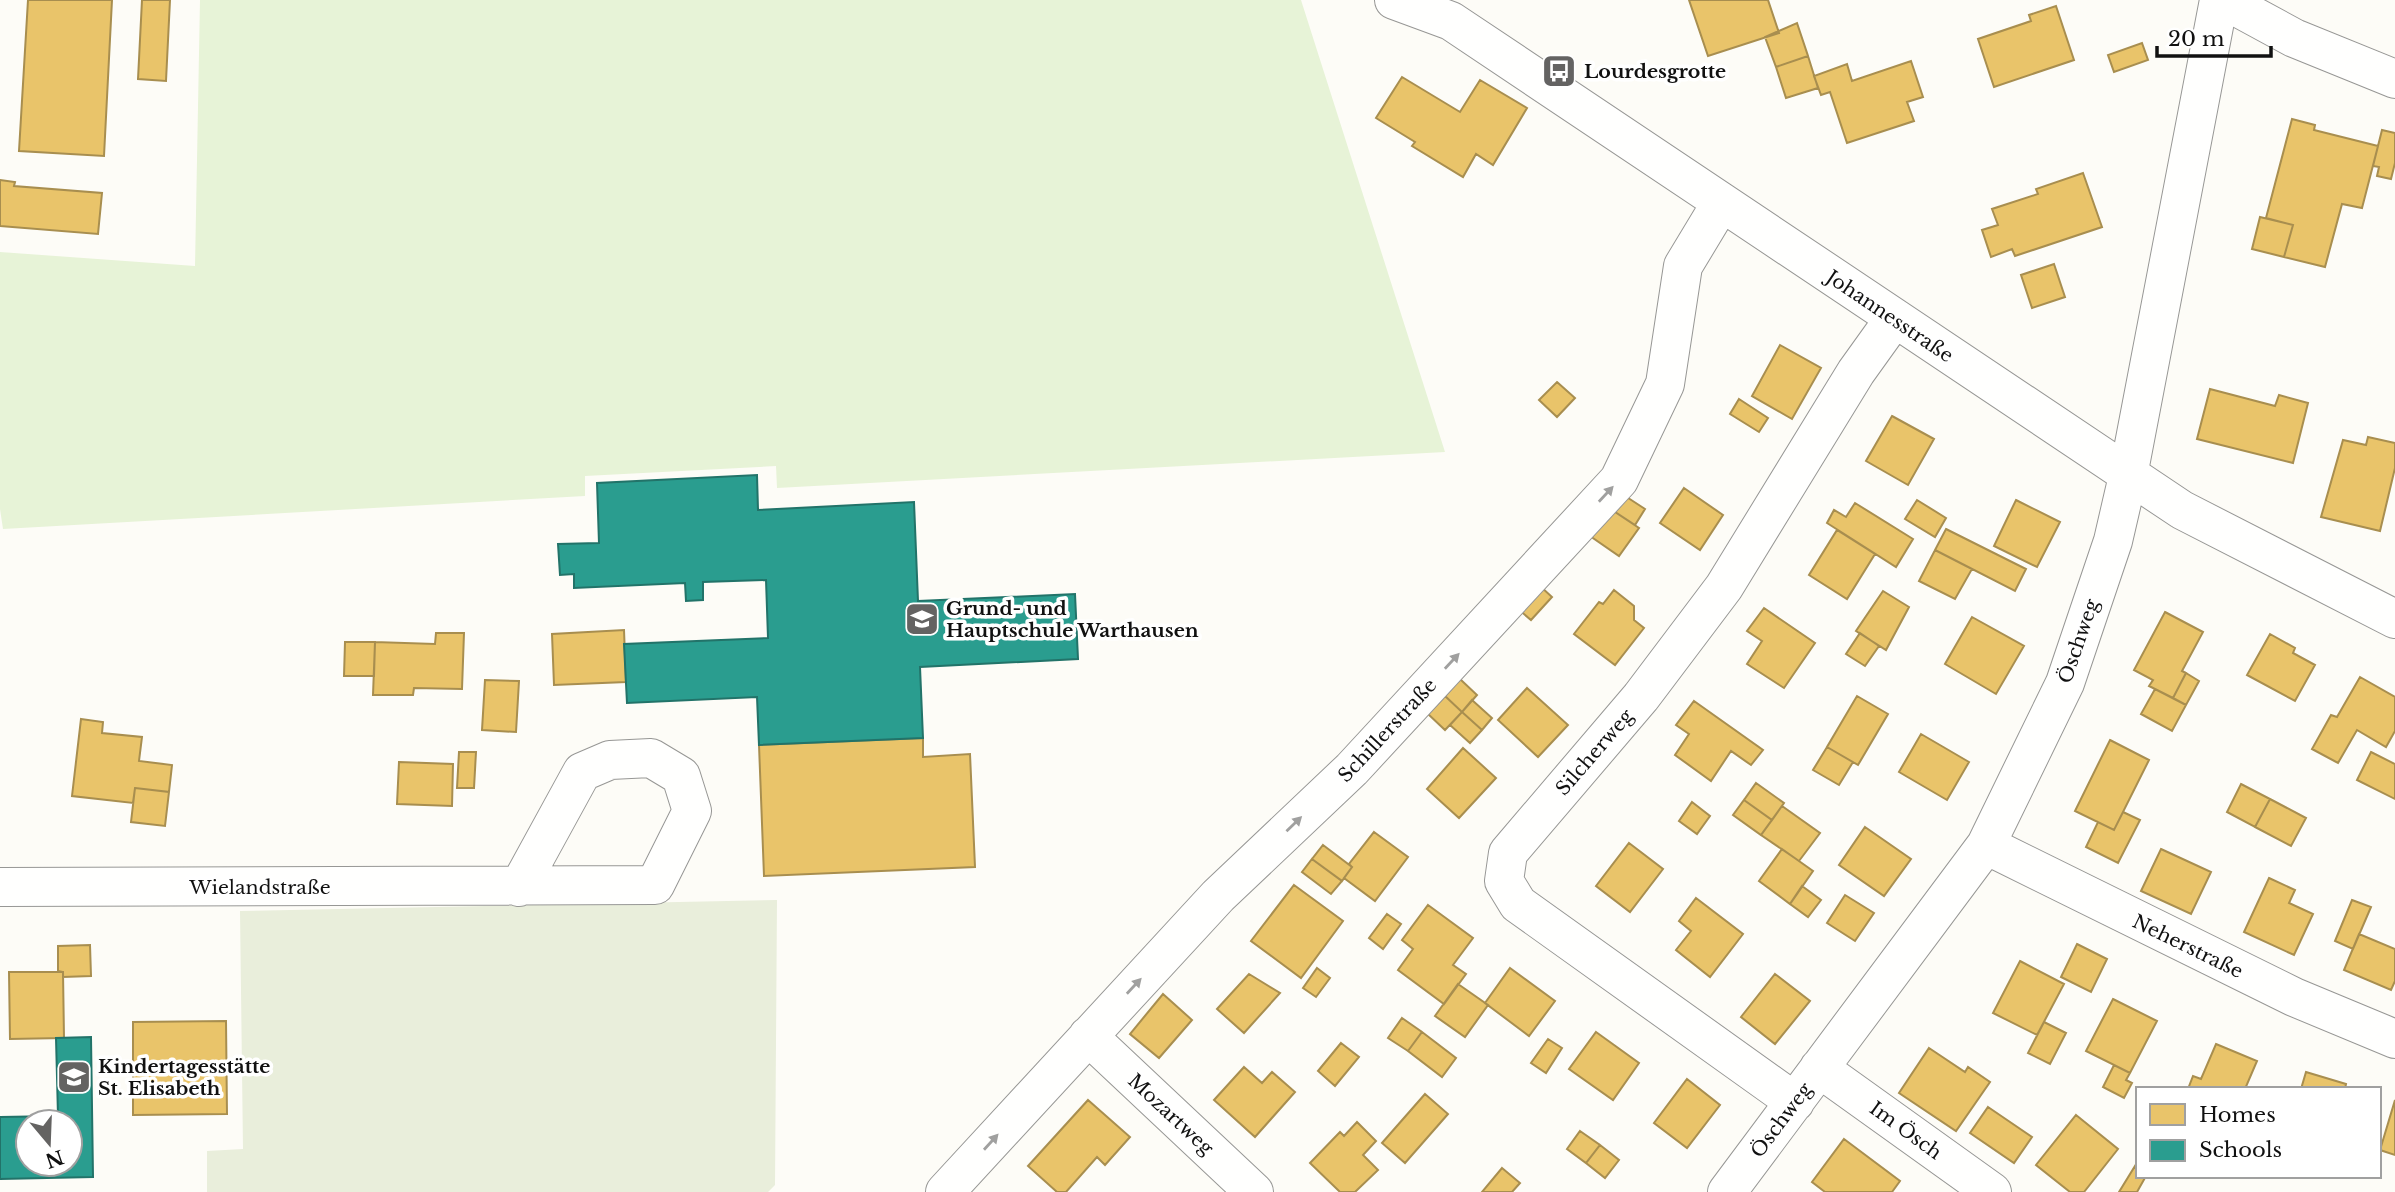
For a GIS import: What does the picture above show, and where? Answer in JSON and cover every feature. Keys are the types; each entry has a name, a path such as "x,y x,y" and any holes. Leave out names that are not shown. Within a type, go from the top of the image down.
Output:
{"street":[{"name":"Johannesstraße","path":"1394,0 1451,21 2182,510 2395,619"},
{"path":"2222,0 2294,38 2395,79"},
{"name":"Öschweg","path":"1727,1192 1986,845 2065,683 2113,541 2129,476 2222,0"},
{"name":"Schillerstraße","path":"945,1192 1218,896 1352,769 1619,480 1665,384 1683,265 1721,204"},
{"name":"Silcherweg","path":"1795,1102 1518,904 1504,881 1508,853 1641,697 1724,587 1856,372 1894,319"},
{"name":"Wielandstraße","path":"0,887 519,887 655,885 692,811 681,776 651,758 610,760 582,772 519,887"},
{"name":"Neherstraße","path":"1986,845 2294,997 2395,1039"},
{"name":"Mozartweg","path":"1087,1036 1254,1192"},
{"name":"Im Ösch","path":"1819,1068 1992,1192"}],"green space":[{"path":"200,0 1301,0 1445,452 777,488 776,466 585,476 585,496 3,529 0,509 0,252 195,266"},
{"path":"777,900 775,1185 768,1192 207,1192 207,1151 243,1149 240,911"}],"building: Homes":[{"path":"28,0 112,0 104,156 19,151"},
{"path":"142,0 170,0 166,81 138,79"},
{"path":"1689,0 1768,0 1779,33 1708,56"},
{"path":"2056,6 2074,60 1994,87 1978,39 2031,21 2029,15"},
{"path":"1797,23 1808,56 1776,67 1765,37"},
{"path":"2142,43 2148,60 2114,72 2108,55"},
{"path":"1808,56 1818,88 1786,98 1776,67"},
{"path":"1911,61 1923,97 1907,102 1914,121 1847,143 1830,92 1821,95 1814,76 1847,64 1852,81"},
{"path":"1402,77 1460,112 1480,80 1527,108 1493,165 1476,154 1463,177 1412,146 1415,142 1376,118"},
{"path":"2292,119 2315,125 2314,130 2378,146 2362,208 2342,204 2325,267 2284,257 2293,225 2266,218"},
{"path":"2382,130 2395,133 2395,163 2391,179 2377,176 2379,167 2373,166"},
{"path":"2083,173 2102,227 2015,256 2012,249 1991,257 1982,230 1998,225 1992,209 2038,194 2036,189"},
{"path":"0,180 15,182 14,186 102,193 98,234 0,226"},
{"path":"2260,217 2293,225 2284,257 2252,249"},
{"path":"2054,264 2065,297 2032,308 2021,275"},
{"path":"1780,345 1821,368 1792,419 1752,396"},
{"path":"1557,382 1575,398 1557,417 1539,400"},
{"path":"2210,389 2275,406 2279,395 2308,403 2293,463 2197,439"},
{"path":"1739,399 1768,418 1759,432 1730,414"},
{"path":"1892,416 1934,439 1908,485 1866,461"},
{"path":"2368,437 2395,443 2395,468 2380,531 2321,517 2343,440 2366,445"},
{"path":"1684,488 1723,515 1700,550 1660,523"},
{"path":"1619,492 1645,509 1635,525 1609,508"},
{"path":"1917,500 1946,518 1935,537 1905,519"},
{"path":"2016,500 2060,522 2037,567 1994,546"},
{"path":"1855,503 1913,539 1896,567 1827,523 1834,510 1846,517"},
{"path":"1609,508 1639,528 1619,556 1590,536"},
{"path":"1946,529 2026,569 2015,591 1935,550"},
{"path":"1837,530 1875,554 1847,599 1809,575"},
{"path":"1935,550 1972,569 1955,599 1919,581"},
{"path":"1540,586 1552,597 1531,620 1518,609"},
{"path":"1614,590 1634,606 1634,620 1644,628 1615,665 1574,634 1599,602 1603,604"},
{"path":"1883,591 1909,607 1886,650 1856,631"},
{"path":"1764,608 1815,643 1784,688 1747,664 1762,641 1747,631"},
{"path":"2165,612 2203,632 2182,671 2186,673 2173,698 2149,686 2153,680 2134,670"},
{"path":"1972,617 2024,646 1996,694 1945,664"},
{"path":"624,630 626,682 554,685 552,634"},
{"path":"436,633 464,633 462,689 414,688 413,695 373,695 375,642 435,644"},
{"path":"1860,633 1879,646 1865,666 1846,654"},
{"path":"2270,634 2295,648 2293,653 2315,665 2295,701 2247,675"},
{"path":"345,642 375,642 374,676 344,676"},
{"path":"2186,673 2199,681 2186,705 2173,698"},
{"path":"2360,677 2395,697 2395,731 2386,747 2357,730 2338,763 2312,749 2331,715 2337,717"},
{"path":"1460,679 1477,695 1462,712 1445,696"},
{"path":"485,680 519,681 516,732 482,730"},
{"path":"1527,688 1568,725 1538,757 1498,720"},
{"path":"2155,689 2186,705 2172,731 2141,714"},
{"path":"1445,696 1462,712 1445,730 1428,714"},
{"path":"1857,696 1888,714 1858,765 1827,747"},
{"path":"1472,700 1492,718 1482,730 1462,712"},
{"path":"1694,701 1763,750 1751,765 1731,751 1711,781 1675,755 1689,734 1676,725"},
{"path":"1462,712 1482,730 1470,743 1450,725"},
{"path":"81,719 103,722 102,733 142,737 139,761 172,765 169,792 135,788 133,803 72,796"},
{"path":"1921,734 1969,762 1947,800 1899,772"},
{"path":"923,738 923,757 970,754 975,867 764,876 759,745"},
{"path":"2110,740 2149,760 2114,830 2075,811"},
{"path":"1827,747 1853,762 1839,785 1813,770"},
{"path":"1463,748 1496,778 1459,818 1427,789"},
{"path":"459,752 476,752 474,788 457,788"},
{"path":"2371,752 2395,764 2395,799 2357,780"},
{"path":"399,762 453,764 452,806 397,804"},
{"path":"1756,783 1784,803 1772,820 1744,800"},
{"path":"2241,784 2270,799 2255,827 2227,812"},
{"path":"135,788 169,792 165,826 131,822"},
{"path":"2270,799 2306,818 2291,846 2255,827"},
{"path":"1744,800 1772,820 1761,835 1733,815"},
{"path":"1692,802 1710,816 1697,834 1679,821"},
{"path":"1782,806 1820,833 1799,861 1761,835"},
{"path":"2123,812 2140,820 2118,863 2086,847 2098,822 2114,830"},
{"path":"1865,827 1911,859 1884,896 1839,865"},
{"path":"1374,832 1408,857 1375,901 1344,878 1352,867 1349,864"},
{"path":"1629,843 1663,869 1630,912 1596,886"},
{"path":"1323,845 1352,867 1342,881 1312,859"},
{"path":"1782,849 1813,871 1790,904 1759,881"},
{"path":"2161,849 2211,872 2191,914 2141,891"},
{"path":"1312,859 1342,881 1331,894 1302,872"},
{"path":"2269,878 2295,890 2289,903 2313,914 2294,955 2244,932"},
{"path":"1294,885 1343,921 1301,978 1251,941"},
{"path":"1802,886 1821,900 1808,917 1790,904"},
{"path":"1845,895 1874,913 1855,941 1827,923"},
{"path":"1696,898 1743,934 1710,977 1676,950 1691,931 1679,921"},
{"path":"2352,900 2371,907 2353,949 2335,941"},
{"path":"1428,905 1473,938 1453,965 1466,974 1444,1004 1398,970 1413,949 1402,940"},
{"path":"1387,914 1401,924 1383,949 1369,938"},
{"path":"2359,934 2395,949 2395,981 2391,990 2344,970"},
{"path":"2077,944 2107,959 2091,992 2061,977"},
{"path":"90,945 91,976 63,977 63,972 58,971 58,946"},
{"path":"2020,961 2064,984 2037,1035 1993,1013"},
{"path":"1317,968 1330,978 1316,997 1303,988"},
{"path":"1510,968 1555,1001 1529,1036 1485,1003"},
{"path":"9,972 63,972 64,1038 10,1039"},
{"path":"1249,974 1280,993 1244,1033 1217,1009"},
{"path":"1775,974 1810,1001 1775,1044 1741,1017"},
{"path":"1458,984 1488,1005 1465,1037 1435,1016"},
{"path":"1163,994 1192,1020 1159,1058 1130,1034"},
{"path":"2113,999 2157,1021 2130,1073 2086,1051"},
{"path":"1402,1018 1422,1032 1408,1051 1388,1038"},
{"path":"226,1021 227,1114 133,1115 133,1022"},
{"path":"2044,1022 2066,1033 2050,1064 2028,1053"},
{"path":"1422,1032 1456,1058 1442,1077 1408,1051"},
{"path":"1596,1032 1639,1063 1613,1100 1569,1069"},
{"path":"1548,1039 1562,1048 1546,1073 1531,1063"},
{"path":"1341,1043 1359,1057 1335,1086 1318,1071"},
{"path":"2216,1044 2257,1061 2246,1087 2189,1087 2193,1076 2201,1079"},
{"path":"1929,1048 1965,1072 1968,1067 1990,1082 1956,1131 1899,1093"},
{"path":"2114,1065 2130,1073 2126,1080 2132,1083 2124,1098 2103,1087"},
{"path":"1244,1067 1262,1083 1272,1072 1295,1092 1255,1137 1214,1100"},
{"path":"2306,1072 2346,1084 2345,1087 2302,1087"},
{"path":"1687,1079 1720,1105 1687,1148 1654,1123"},
{"path":"1425,1094 1448,1114 1405,1163 1382,1143"},
{"path":"1088,1100 1130,1137 1105,1165 1097,1157 1066,1192 1057,1192 1028,1166"},
{"path":"2395,1100 2395,1155 2381,1150"},
{"path":"1988,1107 2032,1137 2014,1163 1970,1133"},
{"path":"2076,1115 2118,1149 2084,1192 2070,1192 2036,1165"},
{"path":"1357,1122 1376,1141 1363,1155 1378,1170 1355,1192 1340,1192 1310,1163 1340,1132 1344,1136"},
{"path":"1580,1131 1600,1145 1586,1163 1567,1149"},
{"path":"1844,1139 1900,1181 1892,1192 1825,1192 1812,1182"},
{"path":"1600,1145 1619,1160 1605,1178 1586,1163"},
{"path":"2135,1166 2136,1178 2145,1178 2137,1192 2119,1192"},
{"path":"1502,1168 1520,1183 1512,1192 1482,1192"}],"building: Schools":[{"name":"Grund- und Hauptschule Warthausen","path":"757,475 758,510 914,502 918,601 1075,594 1078,659 920,667 923,738 759,745 757,697 627,703 624,644 768,638 766,580 703,582 703,600 686,601 685,583 574,588 574,574 560,575 558,544 599,543 597,483"},
{"path":"91,1037 93,1177 84,1177 84,1108 58,1108 56,1038"},
{"path":"0,1117 14,1117 14,1178 46,1178 0,1179"}],"place":[{"name":"Lourdesgrotte","path":"1559,71"},
{"name":"Grund- und Hauptschule Warthausen","path":"922,619"},
{"name":"Kindertagesstätte St. Elisabeth","path":"74,1077"}]}
